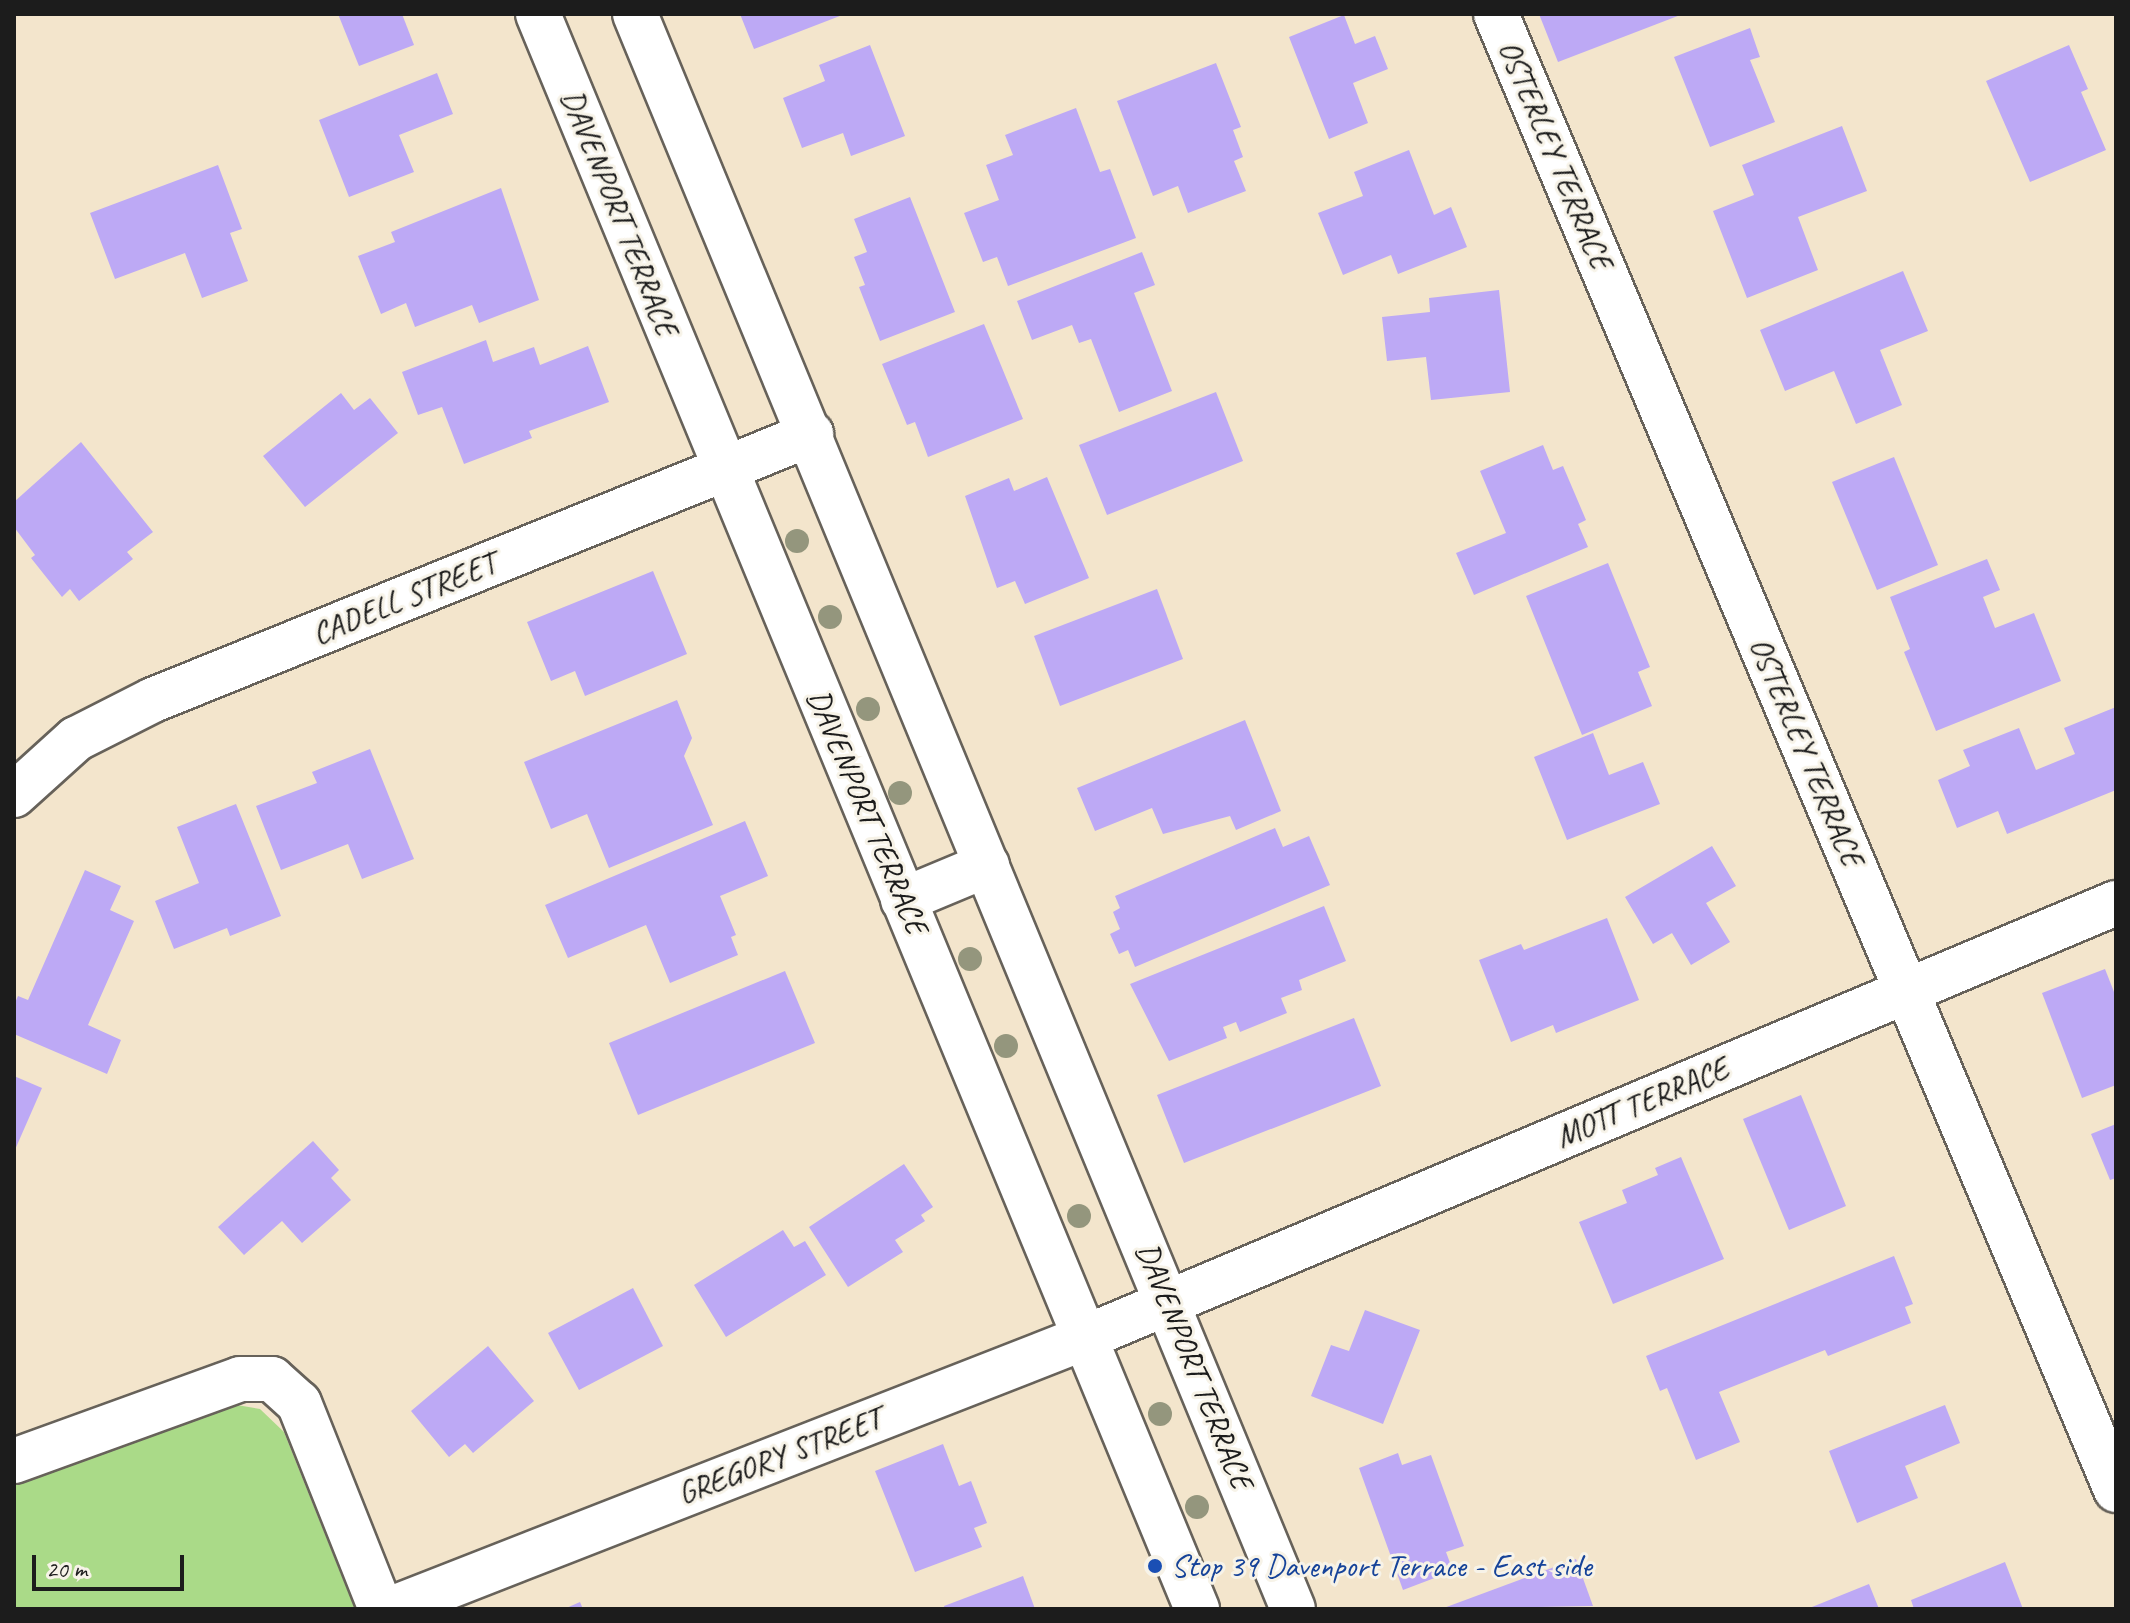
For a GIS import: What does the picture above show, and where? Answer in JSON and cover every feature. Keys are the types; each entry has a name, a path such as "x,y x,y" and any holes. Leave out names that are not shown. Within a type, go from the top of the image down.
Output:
{"street":[{"name":"DAVENPORT TERRACE","path":"538,14 1197,1609"},
{"name":"DAVENPORT TERRACE","path":"635,14 811,434 1293,1609"},
{"name":"OSTERLEY TERRACE","path":"1496,14 2116,1490"},
{"name":"CADELL STREET","path":"14,795 76,739 153,700 811,434"},
{"path":"903,900 987,865"},
{"name":"MOTT TERRACE","path":"1169,1303 2116,903"},
{"name":"GREGORY STREET","path":"391,1609 1169,1303"},
{"path":"14,1461 240,1379 272,1379 299,1403 381,1609"}],"green space":[{"path":"225,1403 260,1409 284,1432 355,1609 14,1609 14,1484"}],"building":[{"path":"338,14 402,14 414,45 359,66"},
{"path":"740,14 845,14 754,49"},
{"path":"1539,14 1683,14 1558,62"},
{"path":"1344,15 1355,44 1375,36 1388,69 1353,83 1368,123 1329,139 1289,37"},
{"path":"1750,28 1760,57 1750,60 1775,122 1710,147 1674,57"},
{"path":"870,45 905,136 851,156 843,133 802,148 783,98 825,81 819,65"},
{"path":"2069,45 2088,89 2081,92 2106,150 2030,182 1986,81"},
{"path":"1216,63 1241,127 1233,130 1243,157 1234,161 1246,191 1188,213 1178,186 1153,196 1117,101"},
{"path":"437,73 453,114 399,135 414,172 349,197 319,120"},
{"path":"1076,108 1100,172 1110,169 1136,238 1008,286 997,257 983,262 964,213 999,200 986,165 1013,155 1005,135"},
{"path":"1842,126 1867,191 1798,217 1818,270 1747,298 1713,211 1754,195 1742,165"},
{"path":"1409,150 1434,215 1451,207 1467,247 1398,274 1391,255 1343,275 1318,213 1363,196 1354,172"},
{"path":"218,165 242,229 230,233 248,281 202,298 185,253 115,279 90,213"},
{"path":"501,188 539,300 479,323 472,305 415,327 406,303 381,314 358,256 395,242 391,232"},
{"path":"910,197 955,312 880,341 859,287 865,285 854,257 867,252 854,219"},
{"path":"1142,252 1155,285 1134,293 1172,391 1119,412 1091,339 1079,343 1072,325 1032,340 1017,301"},
{"path":"1903,271 1928,331 1880,350 1902,405 1856,424 1834,371 1785,391 1760,330"},
{"path":"1499,290 1510,392 1431,400 1426,357 1387,361 1382,317 1430,312 1429,298"},
{"path":"984,324 1023,419 928,457 915,422 907,425 882,364"},
{"path":"486,340 493,362 534,347 540,365 588,346 609,402 529,431 532,438 464,464 442,407 418,415 402,372"},
{"path":"1216,392 1243,461 1107,515 1079,445"},
{"path":"341,393 354,410 370,398 398,433 305,507 263,456"},
{"path":"81,442 153,532 127,552 133,559 79,601 70,589 62,597 31,558 35,555 14,527 14,502"},
{"path":"1543,445 1553,470 1563,466 1586,520 1578,524 1588,547 1474,595 1456,553 1506,533 1480,471"},
{"path":"1894,457 1938,565 1877,590 1832,482"},
{"path":"1047,477 1089,578 1025,604 1015,581 997,588 965,496 1009,478 1014,491"},
{"path":"1987,559 2000,590 1983,597 1995,628 2034,613 2061,681 1936,731 1904,652 1910,649 1890,597"},
{"path":"1608,563 1650,667 1638,672 1652,706 1582,735 1526,596"},
{"path":"653,571 687,654 585,696 575,671 551,681 527,622"},
{"path":"1157,589 1183,659 1060,706 1034,636"},
{"path":"677,700 692,738 684,756 713,825 609,868 587,814 551,829 524,762"},
{"path":"2116,707 2116,790 2007,834 1998,811 1957,828 1938,780 1970,766 1963,750 2019,728 2036,770 2075,754 2064,728"},
{"path":"1245,720 1281,811 1236,830 1230,816 1163,834 1152,808 1095,831 1077,788"},
{"path":"1593,733 1609,775 1643,762 1660,804 1567,840 1534,757"},
{"path":"370,749 414,859 362,879 348,844 281,870 256,806 317,783 312,772"},
{"path":"236,804 281,916 230,936 227,928 174,949 155,901 199,883 177,827"},
{"path":"745,821 768,876 720,896 736,935 731,937 738,955 670,983 646,925 568,958 545,905"},
{"path":"1275,828 1283,847 1309,836 1330,885 1135,967 1128,950 1119,954 1110,934 1120,929 1113,912 1120,908 1115,896"},
{"path":"1712,846 1736,886 1706,903 1730,942 1691,965 1672,933 1653,944 1625,897"},
{"path":"85,870 121,886 110,910 134,921 88,1025 121,1040 107,1074 14,1034 14,1005 18,996 28,1000"},
{"path":"1324,906 1346,961 1299,980 1302,990 1281,998 1287,1013 1240,1032 1236,1022 1223,1027 1227,1038 1169,1061 1130,984"},
{"path":"1607,918 1639,1000 1556,1033 1553,1025 1511,1042 1479,960 1521,944 1524,950"},
{"path":"2105,969 2116,997 2116,1085 2082,1098 2042,993"},
{"path":"785,971 815,1043 638,1115 609,1043"},
{"path":"1354,1018 1381,1086 1184,1163 1157,1095"},
{"path":"14,1076 42,1088 14,1152"},
{"path":"1801,1095 1846,1206 1789,1230 1743,1119"},
{"path":"2116,1124 2116,1178 2110,1180 2091,1134"},
{"path":"313,1141 339,1170 331,1178 351,1200 302,1243 282,1221 244,1255 218,1227"},
{"path":"1681,1157 1724,1259 1613,1304 1579,1222 1627,1203 1622,1190 1658,1175 1655,1168"},
{"path":"904,1164 933,1207 921,1215 925,1221 895,1240 903,1252 848,1287 809,1227"},
{"path":"783,1230 794,1247 805,1241 826,1275 726,1337 694,1285"},
{"path":"1894,1256 1913,1304 1905,1307 1911,1323 1828,1356 1825,1350 1719,1392 1740,1442 1696,1460 1667,1388 1660,1391 1646,1356"},
{"path":"633,1288 663,1346 579,1390 548,1333"},
{"path":"1365,1310 1420,1330 1383,1424 1311,1396 1331,1345 1349,1351"},
{"path":"488,1346 534,1401 473,1453 465,1444 449,1457 411,1411"},
{"path":"1945,1405 1960,1443 1905,1466 1918,1498 1857,1523 1829,1451"},
{"path":"943,1444 959,1486 971,1481 987,1523 974,1528 982,1547 915,1572 875,1471"},
{"path":"1398,1453 1402,1465 1431,1455 1464,1546 1446,1552 1453,1571 1403,1590 1359,1468"},
{"path":"1576,1559 1593,1606 1441,1609"},
{"path":"2005,1562 2023,1609 1914,1609 1911,1600"},
{"path":"1023,1576 1035,1609 945,1609 944,1606"},
{"path":"1869,1584 1879,1609 1807,1609"},
{"path":"580,1602 583,1609 564,1609"}],"place":[{"name":"Stop 39 Davenport Terrace - East side","path":"1155,1566"}]}
